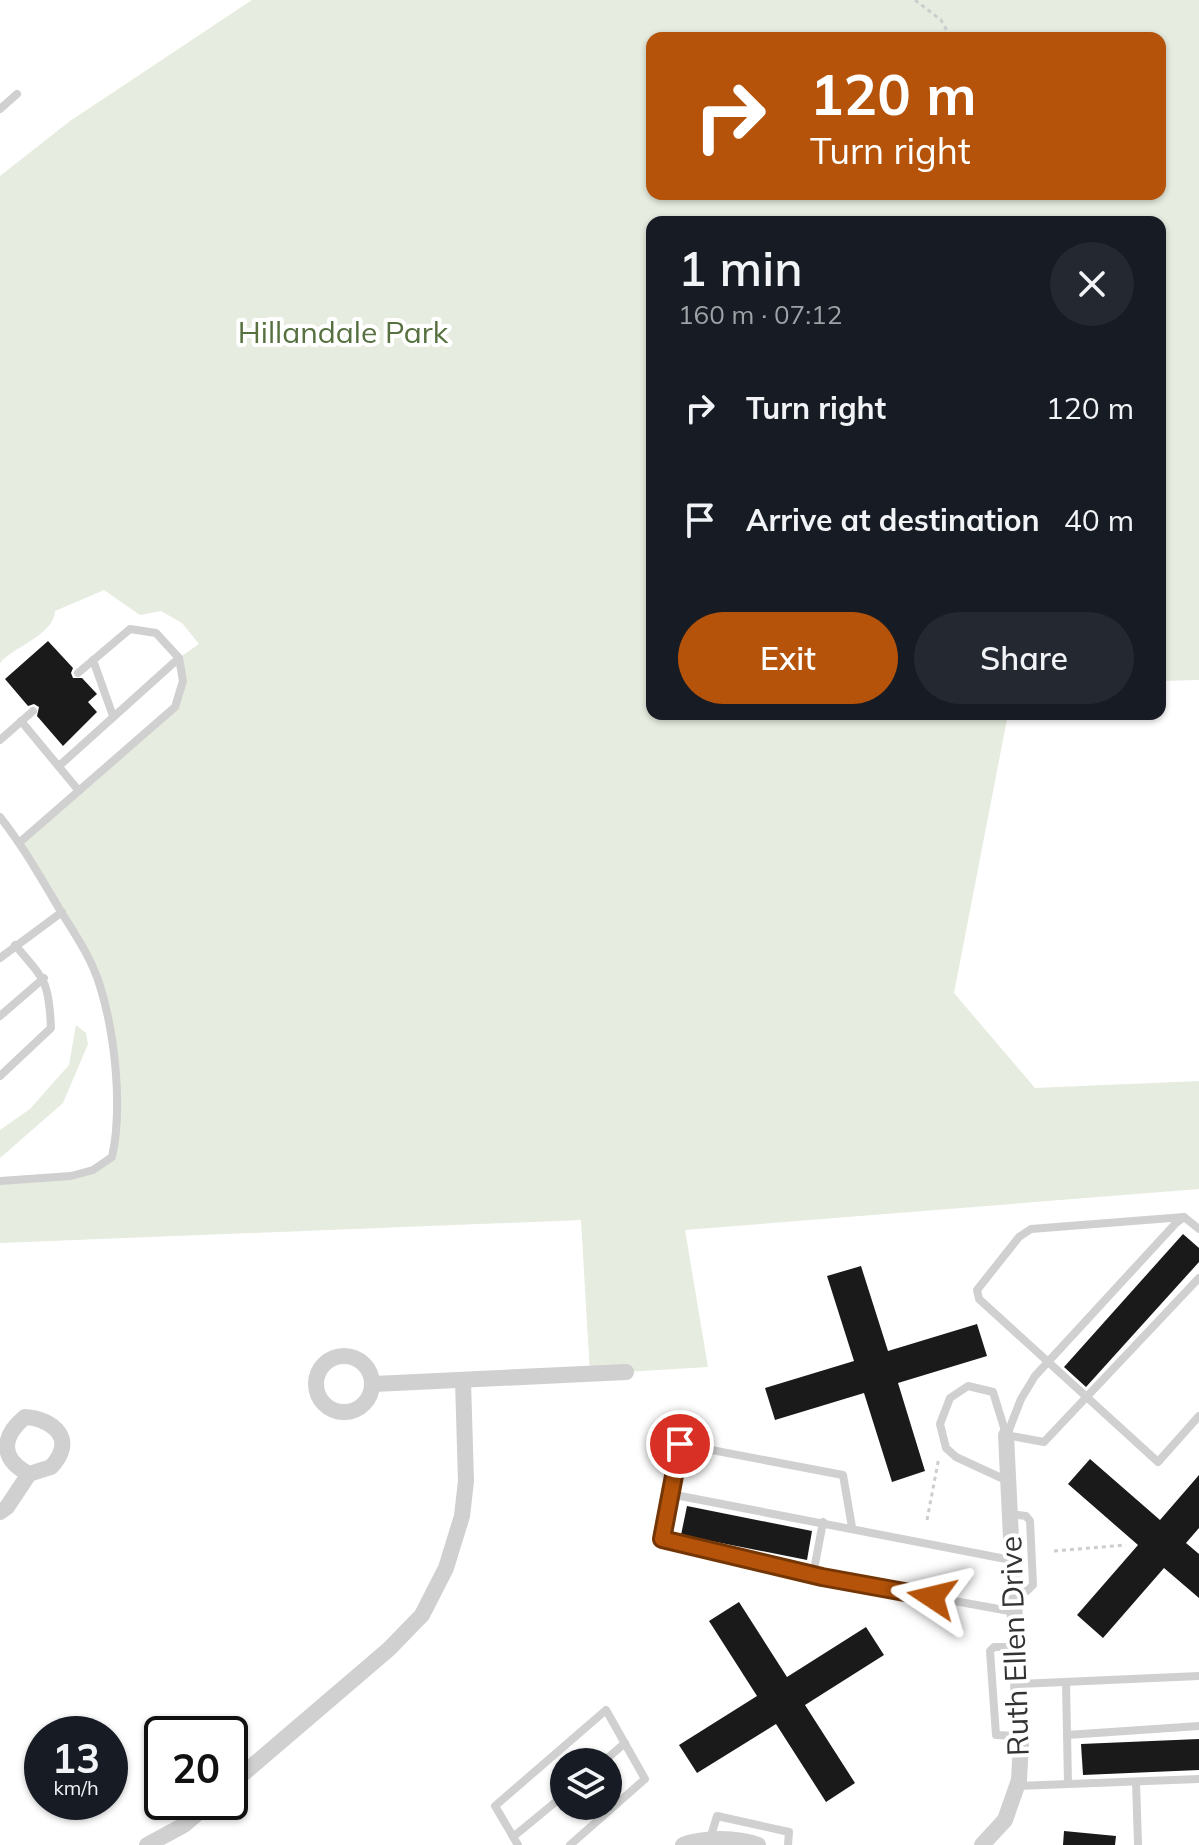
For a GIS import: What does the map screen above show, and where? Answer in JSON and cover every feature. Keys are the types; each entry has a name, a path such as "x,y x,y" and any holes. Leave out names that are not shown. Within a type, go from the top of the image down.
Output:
{"street":[{"path":"374,1384 626,1372"},
{"path":"248,1770 389,1649 422,1615 446,1568 462,1516 466,1481 463,1381"},
{"name":"Ruth Ellen Drive","path":"982,1845 1005,1820 1017,1786 1021,1736 1006,1435"},
{"path":"0,1512 7,1507 29,1474"},
{"path":"147,1845 190,1820"},
{"path":"683,1845 695,1840 752,1843"}],"lane":[{"path":"0,109 17,94"},
{"path":"20,842 175,707 183,681 179,658 156,633 130,629 78,673"},
{"path":"59,766 179,658"},
{"path":"93,660 113,716"},
{"path":"0,740 33,711"},
{"path":"21,721 79,791"},
{"path":"0,817 20,842 62,912 100,985 114,1058 118,1130 112,1157 93,1170 71,1176 0,1181"},
{"path":"0,958 62,912"},
{"path":"0,1076 51,1028 50,995 44,978 15,945"},
{"path":"0,1016 44,978"},
{"path":"1006,1435 1021,1399 1035,1376 1184,1217"},
{"path":"1199,1229 1184,1217 1031,1229 1019,1237 977,1290 979,1299 1158,1462 1199,1416"},
{"path":"1006,1435 1044,1442 1199,1278"},
{"path":"1006,1435 993,1392 968,1386 950,1398 940,1424 946,1448 956,1457 1008,1481"},
{"path":"852,1527 843,1475 680,1444 662,1539 813,1575 1015,1612"},
{"path":"670,1494 852,1527 1012,1561"},
{"path":"1010,1514 1026,1516 1030,1521 1033,1585 1027,1591 1014,1592"},
{"path":"813,1575 823,1522"},
{"path":"1016,1647 994,1647 990,1651 996,1735 1021,1736"},
{"path":"1018,1684 1199,1676"},
{"path":"1066,1682 1068,1784"},
{"path":"550,1808 516,1841 495,1806 606,1710 645,1779 570,1845"},
{"path":"1067,1735 1199,1726"},
{"path":"619,1748 625,1743"},
{"path":"1017,1786 1199,1779"},
{"path":"1136,1782 1138,1845"},
{"path":"710,1840 717,1816 789,1832 788,1845"}],"path":[{"path":"915,0 941,20 948,32"},
{"path":"927,1520 940,1453"},
{"path":"1054,1551 1126,1545"}],"green space":[{"name":"Hillandale Park","path":"252,0 1199,0 1199,680 1166,681 1166,216 646,216 646,720 1007,720 954,993 1035,1088 1199,1081 1199,1189 685,1230 708,1367 590,1374 581,1220 0,1243 0,1181 93,1170 112,1157 114,1058 100,985 20,842 175,707 183,681 179,658 199,644 182,623 161,611 140,615 104,590 55,611 53,619 41,634 0,663 0,176 70,121"},
{"path":"76,1025 86,1033 88,1044 63,1103 0,1158 0,1130 30,1109 69,1065"}],"building":[{"path":"48,641 73,668 73,678 82,678 97,694 88,702 97,712 63,746 37,716 39,707 34,704 28,706 5,679"},
{"path":"1183,1234 1199,1248 1199,1262 1086,1387 1064,1367"},
{"path":"861,1266 888,1351 977,1324 987,1356 898,1383 925,1471 892,1482 864,1393 775,1420 765,1388 854,1361 827,1276"},
{"path":"1090,1459 1160,1520 1199,1475 1199,1528 1186,1543 1199,1554 1199,1598 1164,1568 1103,1638 1077,1615 1138,1545 1068,1484"},
{"path":"687,1506 812,1531 807,1560 681,1535"},
{"path":"739,1602 787,1677 866,1627 884,1655 805,1705 855,1783 826,1802 776,1724 697,1773 679,1745 757,1696 709,1621"},
{"path":"1199,1739 1199,1770 1083,1775 1081,1744"},
{"path":"1064,1831 1116,1836 1115,1845 1063,1845"}],"route":[{"path":"680,1444 662,1539 822,1577 932,1597"}]}
